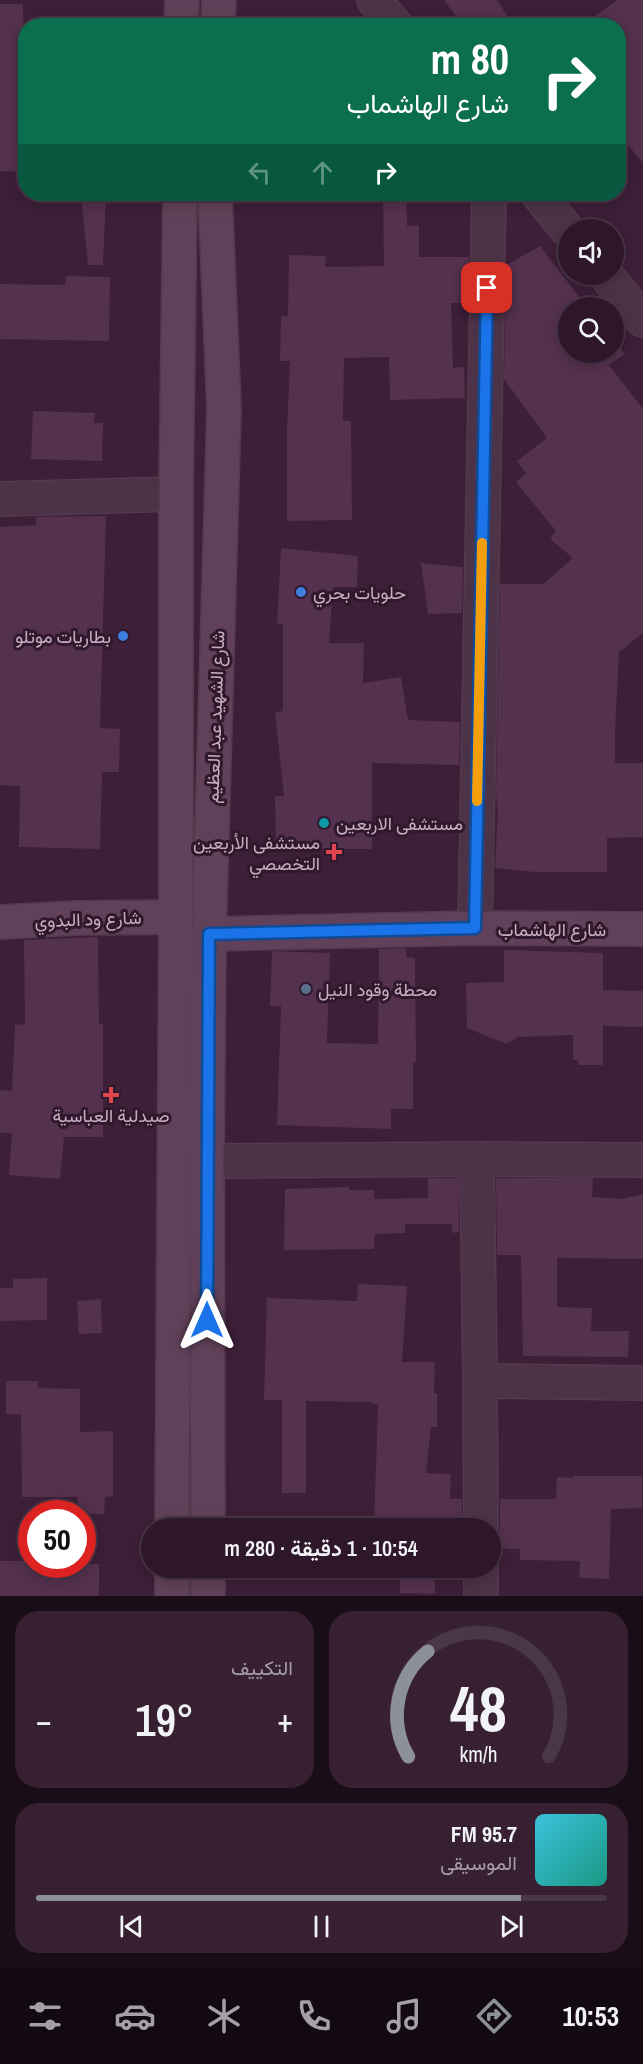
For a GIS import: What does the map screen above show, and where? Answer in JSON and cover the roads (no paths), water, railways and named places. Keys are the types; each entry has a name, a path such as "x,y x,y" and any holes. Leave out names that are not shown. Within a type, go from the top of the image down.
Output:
{"main road":[{"path":"181,18 182,0"},
{"path":"218,18 219,0"},
{"name":"شارع الشهيد عبد العظيم","path":"172,1518 176,494 180,201"},
{"name":"شارع الشهيد عبد العظيم","path":"208,1518 209,934 224,409 215,201"},
{"path":"178,403 224,409"},
{"name":"شارع ود البدوي","path":"0,922 75,918 176,917"},
{"name":"شارع الهاشماب","path":"209,934 475,928 643,929"},
{"path":"172,1478 208,1478"},
{"path":"172,1578 172,1596"},
{"path":"208,1578 208,1596"}],"street":[{"path":"374,0 389,18"},
{"path":"475,928 489,201"},
{"path":"544,201 558,219"},
{"path":"614,285 643,320"},
{"path":"0,499 176,494"},
{"path":"477,1159 481,1518"},
{"path":"207,1161 643,1160"},
{"path":"480,1381 643,1383"},
{"path":"481,1578 481,1596"}],"place":[{"name":"حلويات بحري","path":"301,592"},
{"name":"بطاريات موتلو","path":"123,636"},
{"name":"مستشفى الاربعين","path":"324,823"},
{"name":"مستشفى الأربعين التخصصي","path":"334,852"},
{"name":"محطة وقود النيل","path":"306,989"},
{"name":"صيدلية العباسية","path":"111,1095"}]}
